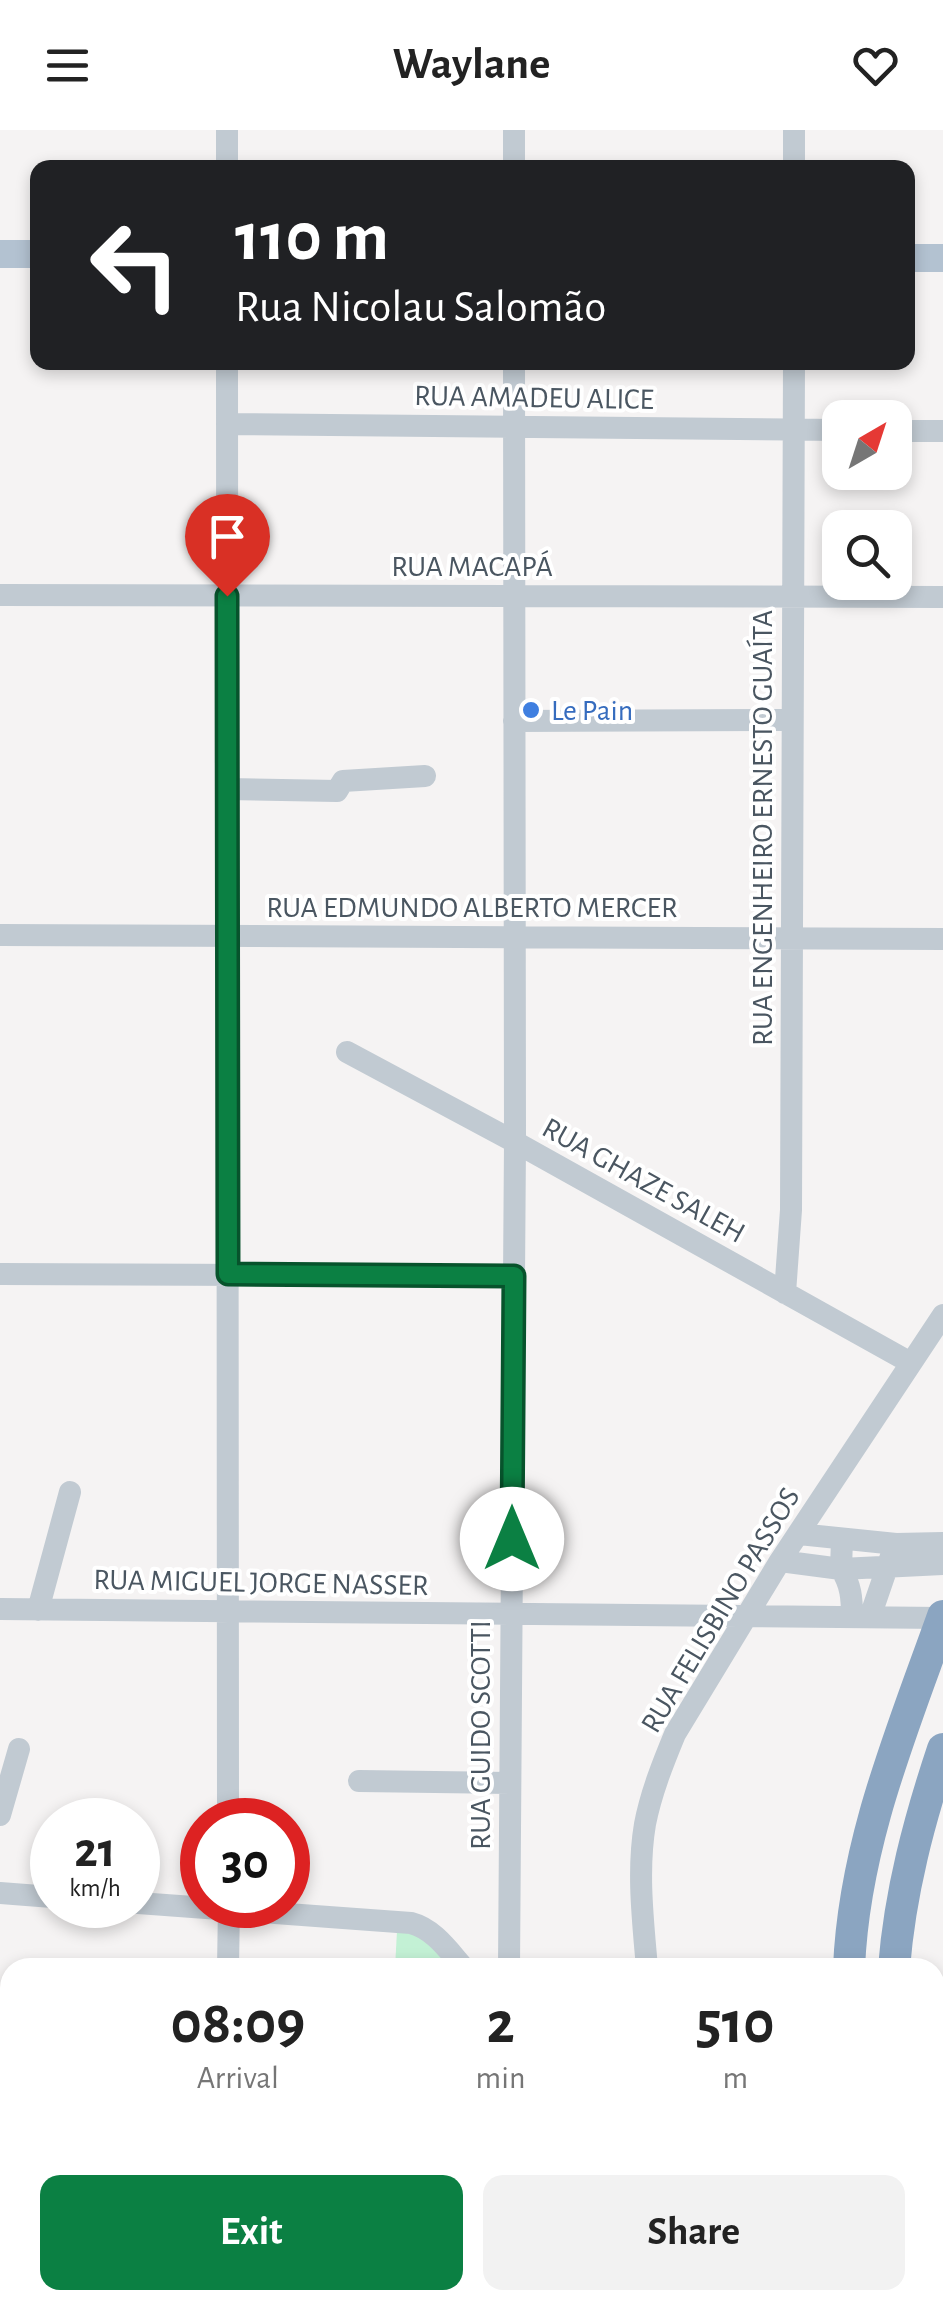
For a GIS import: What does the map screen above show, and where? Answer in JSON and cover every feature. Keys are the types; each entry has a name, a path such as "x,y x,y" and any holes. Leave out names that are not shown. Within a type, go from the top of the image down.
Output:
{"highway":[{"path":"850,1958 864,1849 943,1617"},
{"path":"895,1958 906,1876 943,1747 907,1718"}],"main road":[{"path":"0,254 30,254"},
{"path":"915,258 943,258"}],"street":[{"path":"227,130 227,160"},
{"path":"514,130 514,160"},
{"path":"794,130 794,160"},
{"path":"227,370 228,1798"},
{"name":"RUA GUIDO SCOTTI","path":"509,1958 514,370"},
{"name":"RUA ENGENHEIRO ERNESTO GUAÍTA","path":"786,1293 790,1210 794,370"},
{"name":"RUA AMADEU ALICE","path":"227,424 822,430"},
{"path":"912,431 943,431"},
{"name":"RUA MACAPÁ","path":"0,596 943,598"},
{"path":"514,721 792,720"},
{"path":"227,789 337,791 343,781 425,776"},
{"name":"RUA EDMUNDO ALBERTO MERCER","path":"0,935 943,939"},
{"name":"RUA GHAZE SALEH","path":"347,1052 911,1362"},
{"path":"0,1274 514,1276"},
{"name":"RUA FELISBINO PASSOS","path":"646,1958 642,1853 653,1792 675,1734 780,1562 943,1314"},
{"path":"38,1610 70,1492"},
{"path":"798,1534 896,1544 943,1543"},
{"path":"842,1538 841,1569 861,1617"},
{"path":"861,1617 896,1544"},
{"path":"780,1562 841,1569 943,1564"},
{"name":"RUA MIGUEL JORGE NASSER","path":"0,1609 943,1617"},
{"path":"0,1815 19,1748"},
{"path":"358,1781 510,1784"},
{"path":"0,1894 30,1896"},
{"path":"310,1914 424,1926 455,1958"},
{"path":"228,1928 228,1958"}],"green space":[{"path":"397,1931 419,1934 443,1958 396,1958"}],"place":[{"name":"Le Pain","path":"531,710"}],"route":[{"path":"227,596 228,1274 514,1276 512,1539"}]}
